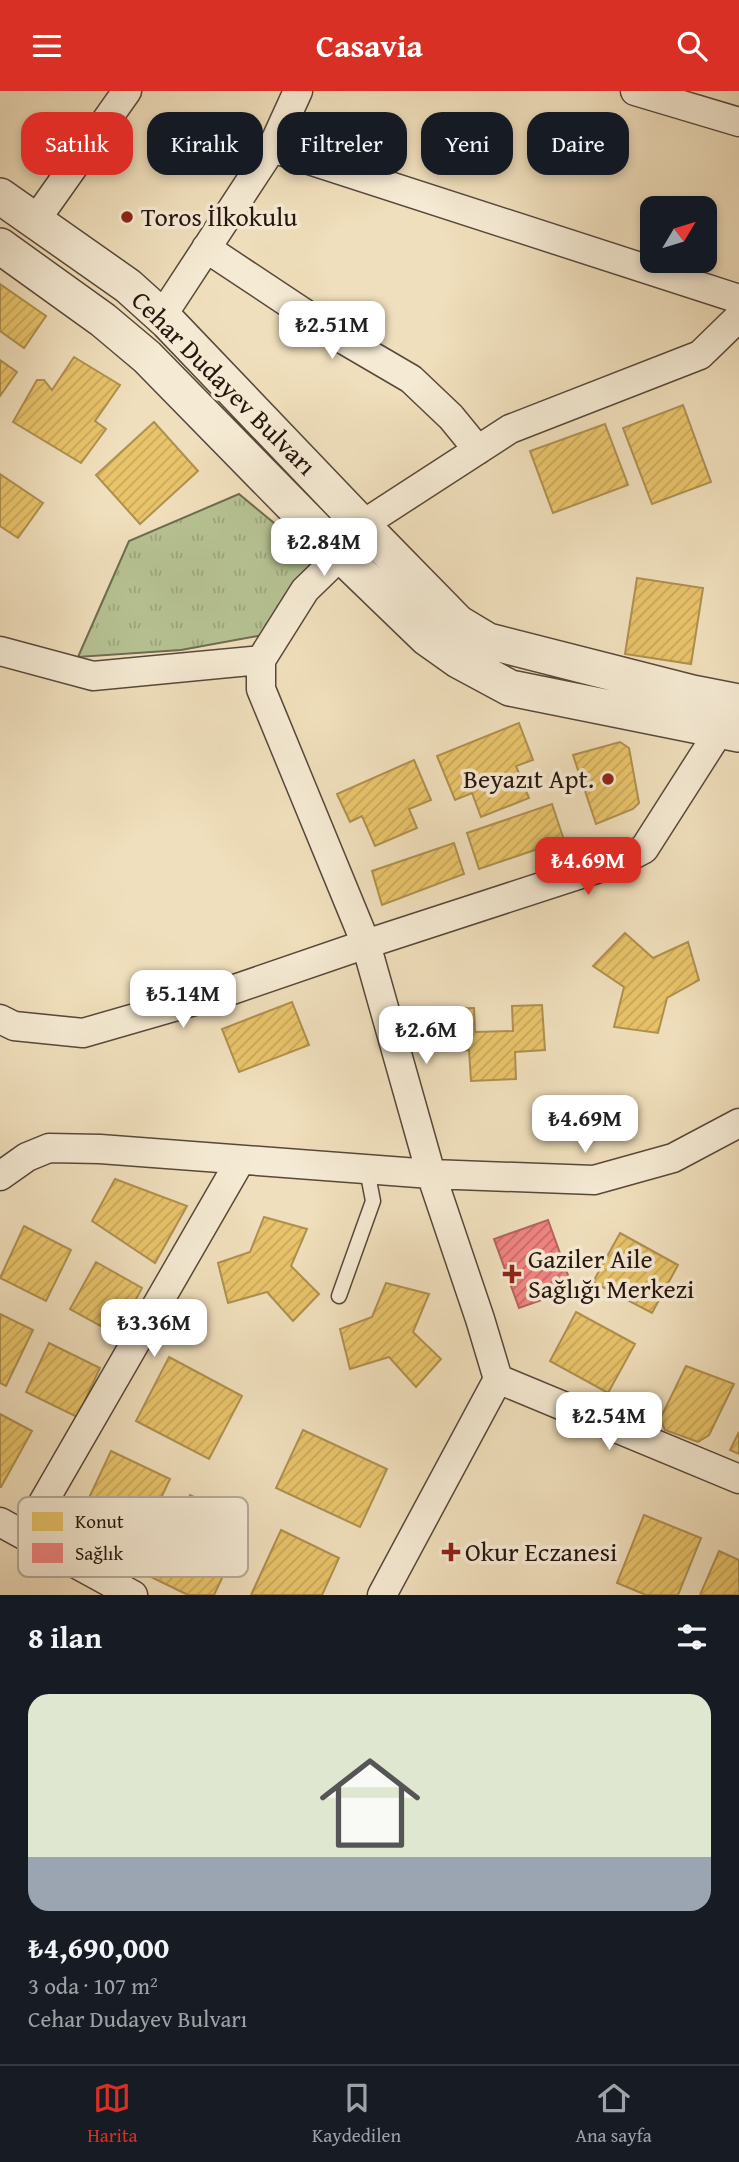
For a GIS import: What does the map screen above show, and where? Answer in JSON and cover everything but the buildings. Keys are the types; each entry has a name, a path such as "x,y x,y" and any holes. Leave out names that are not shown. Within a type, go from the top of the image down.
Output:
{"street":[{"path":"35,221 127,91"},
{"path":"162,316 272,148 298,91"},
{"path":"635,91 739,122"},
{"path":"272,148 739,299"},
{"name":"Cehar Dudayev Bulvarı","path":"0,197 128,286 162,316 362,526 458,622 488,641 692,693 739,702"},
{"name":"Cehar Dudayev Bulvarı","path":"0,246 103,320 147,357 341,555 427,638 458,660 510,688 730,732"},
{"path":"206,248 346,341 411,379 451,417 478,450"},
{"path":"382,1595 498,1379 431,1174 366,944 261,689 261,660 305,590 341,555 362,526 510,429 700,355 739,317"},
{"path":"0,651 93,676 261,660"},
{"path":"0,1019 13,1026 83,1033 229,991 621,861 644,849 730,732"},
{"path":"0,1176 27,1157 49,1148 100,1149 431,1174 594,1180 673,1158 739,1123"},
{"path":"31,1497 240,1160"},
{"path":"498,1379 739,1479"},
{"path":"100,1577 133,1595"}],"lane":[{"path":"340,1296 373,1202 367,1170"}],"green space":[{"path":"239,494 315,557 263,635 181,650 78,657 129,541"}],"place":[{"name":"Toros İlkokulu","path":"127,217"},
{"name":"Beyazıt Apt.","path":"608,779"},
{"name":"Gaziler Aile Sağlığı Merkezi","path":"512,1274"},
{"name":"Okur Eczanesi","path":"451,1552"}]}
